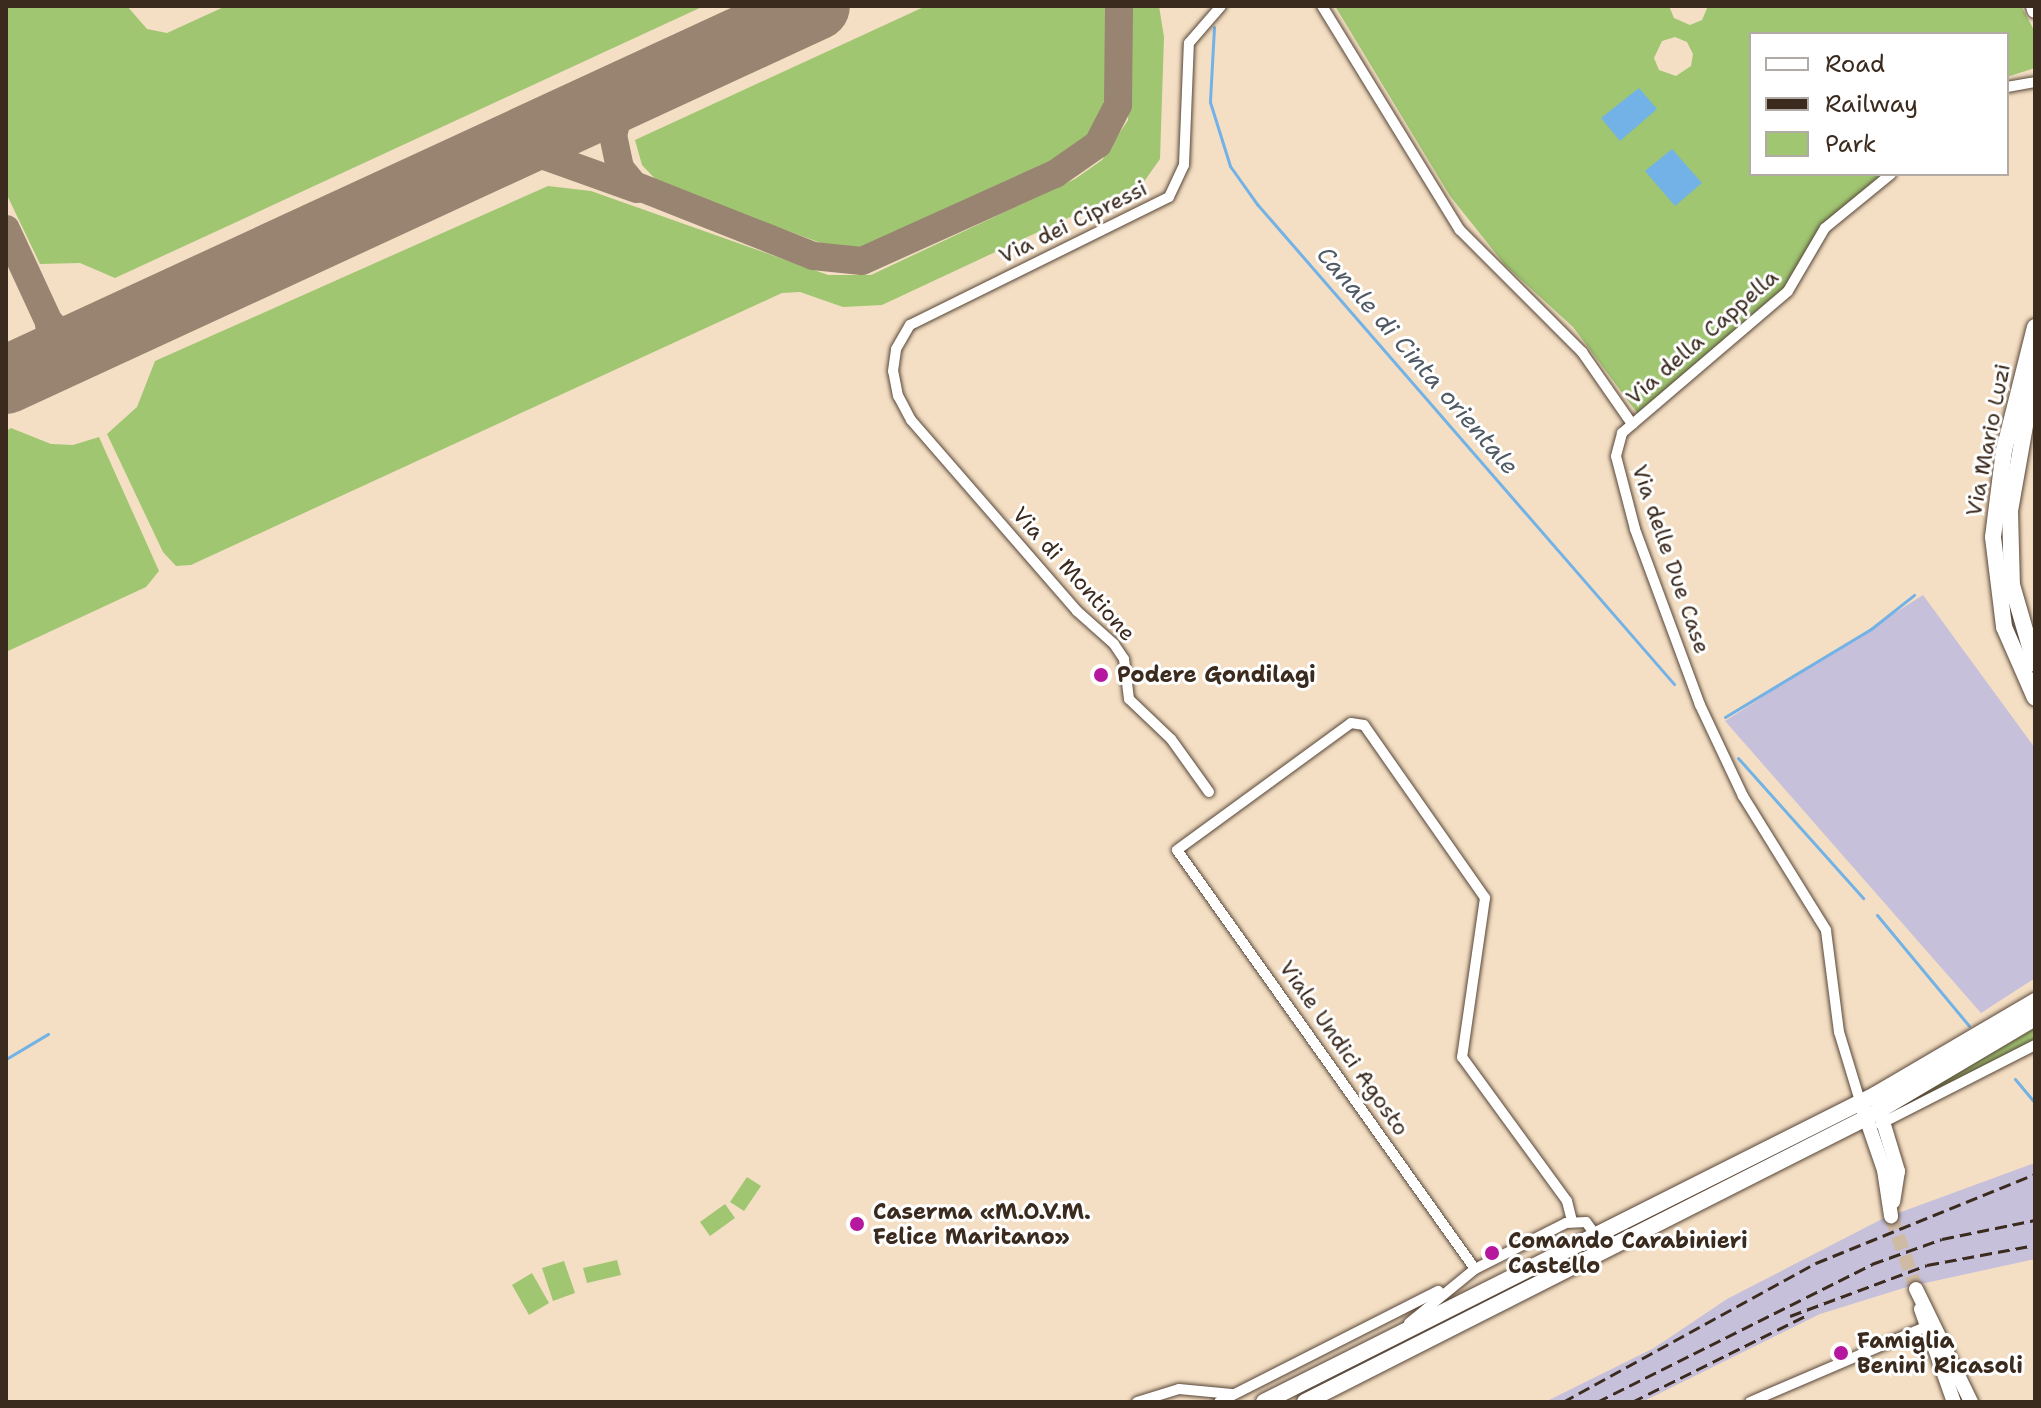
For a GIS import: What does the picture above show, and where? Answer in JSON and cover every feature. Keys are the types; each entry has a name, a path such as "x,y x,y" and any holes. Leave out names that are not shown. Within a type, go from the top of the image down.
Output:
{"main road":[{"name":"Via Mario Luzi","path":"2035,327 2004,450 1993,537 2004,627 2035,698"},
{"name":"Via Mario Luzi","path":"2035,369 2016,459 2010,525 2018,617 2035,664"},
{"path":"1264,1402 1860,1101 2035,1001"},
{"path":"1305,1402 1876,1119 2035,1018"},
{"path":"1860,1101 1876,1119 1898,1171 1891,1215"},
{"path":"1915,1287 1971,1402"},
{"path":"1931,1325 1954,1402"}],"street":[{"name":"Via dei Cipressi","path":"895,386 894,356 910,325 1169,197 1184,165 1189,43 1221,6"},
{"path":"1322,6 1460,230 1582,352 1632,424"},
{"path":"2009,87 2035,82"},
{"name":"Via della Cappella","path":"1632,424 1788,291 1825,228 1889,176"},
{"name":"Via di Montione","path":"895,386 915,425 1077,611 1119,651 1129,699 1171,739 1209,792"},
{"name":"Via delle Due Case","path":"1632,424 1620,437 1616,456 1635,529 1726,759 1826,930 1839,1032 1860,1101"},
{"name":"Viale Undici Agosto","path":"1475,1269 1177,852 1180,843 1351,723 1364,725 1485,898 1462,1057 1567,1201 1572,1221"},
{"path":"1876,1119 2035,1045"},
{"path":"1219,1402 1572,1221 1586,1222 1598,1232 1597,1247 1585,1261"},
{"path":"1388,1338 1450,1285"},
{"path":"1750,1402 1931,1325"},
{"path":"1137,1402 1179,1389 1237,1393"}],"shaded area":[{"path":"1923,595 2035,748 2035,978 1981,1013 1725,721"},
{"path":"2035,1163 2035,1259 1907,1287 1820,1314 1642,1402 1545,1402 1654,1348 1727,1299 1882,1219"}],"green space":[{"path":"6,6 127,6 147,29 167,33 226,6 704,6 115,278 80,263 40,264 6,193"},
{"path":"926,6 1105,6 1105,95 1101,117 1085,142 1060,160 864,246 840,250 660,184 642,165 635,140"},
{"path":"1132,6 1159,6 1164,37 1160,159 1143,183 882,305 843,307 800,292 782,293 191,565 176,566 163,552 107,434 137,407 155,361 548,186 591,191 828,275 871,275 1075,179 1102,160 1128,120"},
{"path":"1335,6 1669,6 1674,18 1690,25 1702,20 1708,6 2021,6 2034,30 2035,68 2009,76 2009,32 1749,32 1749,176 1882,176 1820,227 1783,291 1638,414 1573,327 1505,265 1450,196","holes":["1675,37 1687,42 1693,54 1691,66 1676,76 1659,70 1654,58 1662,41"]},
{"path":"11,428 51,444 73,445 99,437 159,571 146,587 6,652 6,431"},
{"path":"2035,1028 2035,1040 1884,1118 1884,1116"},
{"path":"747,1177 761,1186 744,1211 730,1202"},
{"path":"725,1204 735,1218 710,1236 700,1222"},
{"path":"617,1260 621,1275 587,1283 583,1268"},
{"path":"564,1261 575,1293 553,1301 542,1268"},
{"path":"532,1273 549,1303 529,1315 512,1285"}],"water":[{"path":"1639,88 1657,109 1620,141 1601,118"},
{"path":"1672,149 1702,183 1675,206 1645,171"}],"waterway":[{"name":"Canale di Cinta orientale","path":"1214,27 1210,102 1230,166 1257,204 1674,684"},
{"path":"1725,717 1871,629 1914,595"},
{"name":"Canale di Cinta orientale","path":"1738,758 1863,898"},
{"name":"Canale di Cinta orientale","path":"1877,915 1969,1026"},
{"path":"6,1059 48,1034"},
{"name":"Canale di Cinta orientale","path":"2015,1079 2035,1103"}],"taxiway":[{"path":"637,89 620,109 613,135 620,168 634,185 813,256 862,261 1055,174 1098,144 1118,105 1119,6"},
{"path":"463,169 507,155 539,154 637,189"},
{"path":"6,229 49,322"},
{"path":"37,366 51,342 49,322 65,337 95,339"}],"runway":[{"path":"6,380 816,6"}],"tunnel":[{"path":"1891,1216 1915,1285"}],"railway":[{"path":"1563,1402 1816,1263 2035,1174"},
{"path":"1597,1402 1872,1264 1942,1239 2035,1220"},
{"path":"1790,1316 1927,1265 2035,1245"},
{"path":"1632,1402 1805,1316"}],"place":[{"name":"Podere Gondilagi","path":"1101,675"},
{"name":"Caserma «M.O.V.M. Felice Maritano»","path":"857,1224"},
{"name":"Comando Carabinieri Castello","path":"1492,1253"},
{"name":"Famiglia Benini Ricasoli","path":"1841,1353"}]}
